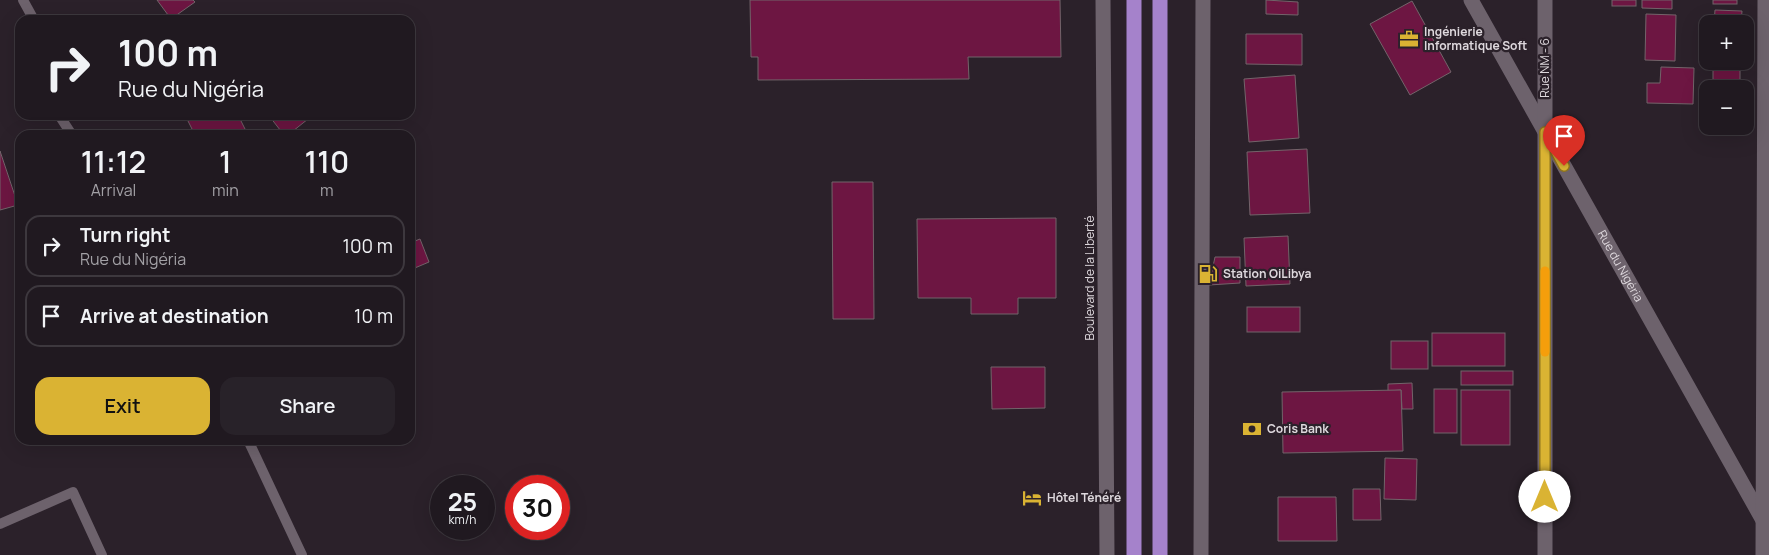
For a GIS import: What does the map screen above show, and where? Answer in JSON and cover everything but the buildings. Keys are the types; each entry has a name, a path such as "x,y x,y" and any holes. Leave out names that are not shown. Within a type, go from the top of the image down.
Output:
{"highway":[{"path":"1134,0 1134,555"},
{"path":"1160,0 1160,555"}],"street":[{"name":"Boulevard de la Liberté","path":"1103,0 1107,555"},
{"path":"1201,555 1203,0"},
{"name":"Rue du Nigéria","path":"1471,0 1766,525"},
{"name":"Rue NM - 6","path":"1545,0 1545,555"},
{"path":"1763,555 1766,525 1764,0"}],"lane":[{"path":"23,0 31,15"},
{"path":"250,445 302,555"},
{"path":"0,524 73,492 102,555"}],"slow traffic":[{"path":"1545,271 1545,352"}],"place":[{"name":"Ingénierie Informatique Soft","path":"1409,39"},
{"name":"Station OiLibya","path":"1208,274"},
{"name":"Coris Bank","path":"1252,429"},
{"name":"Hôtel Ténéré","path":"1032,498"}],"route":[{"path":"1545,497 1545,132 1564,166"}]}
